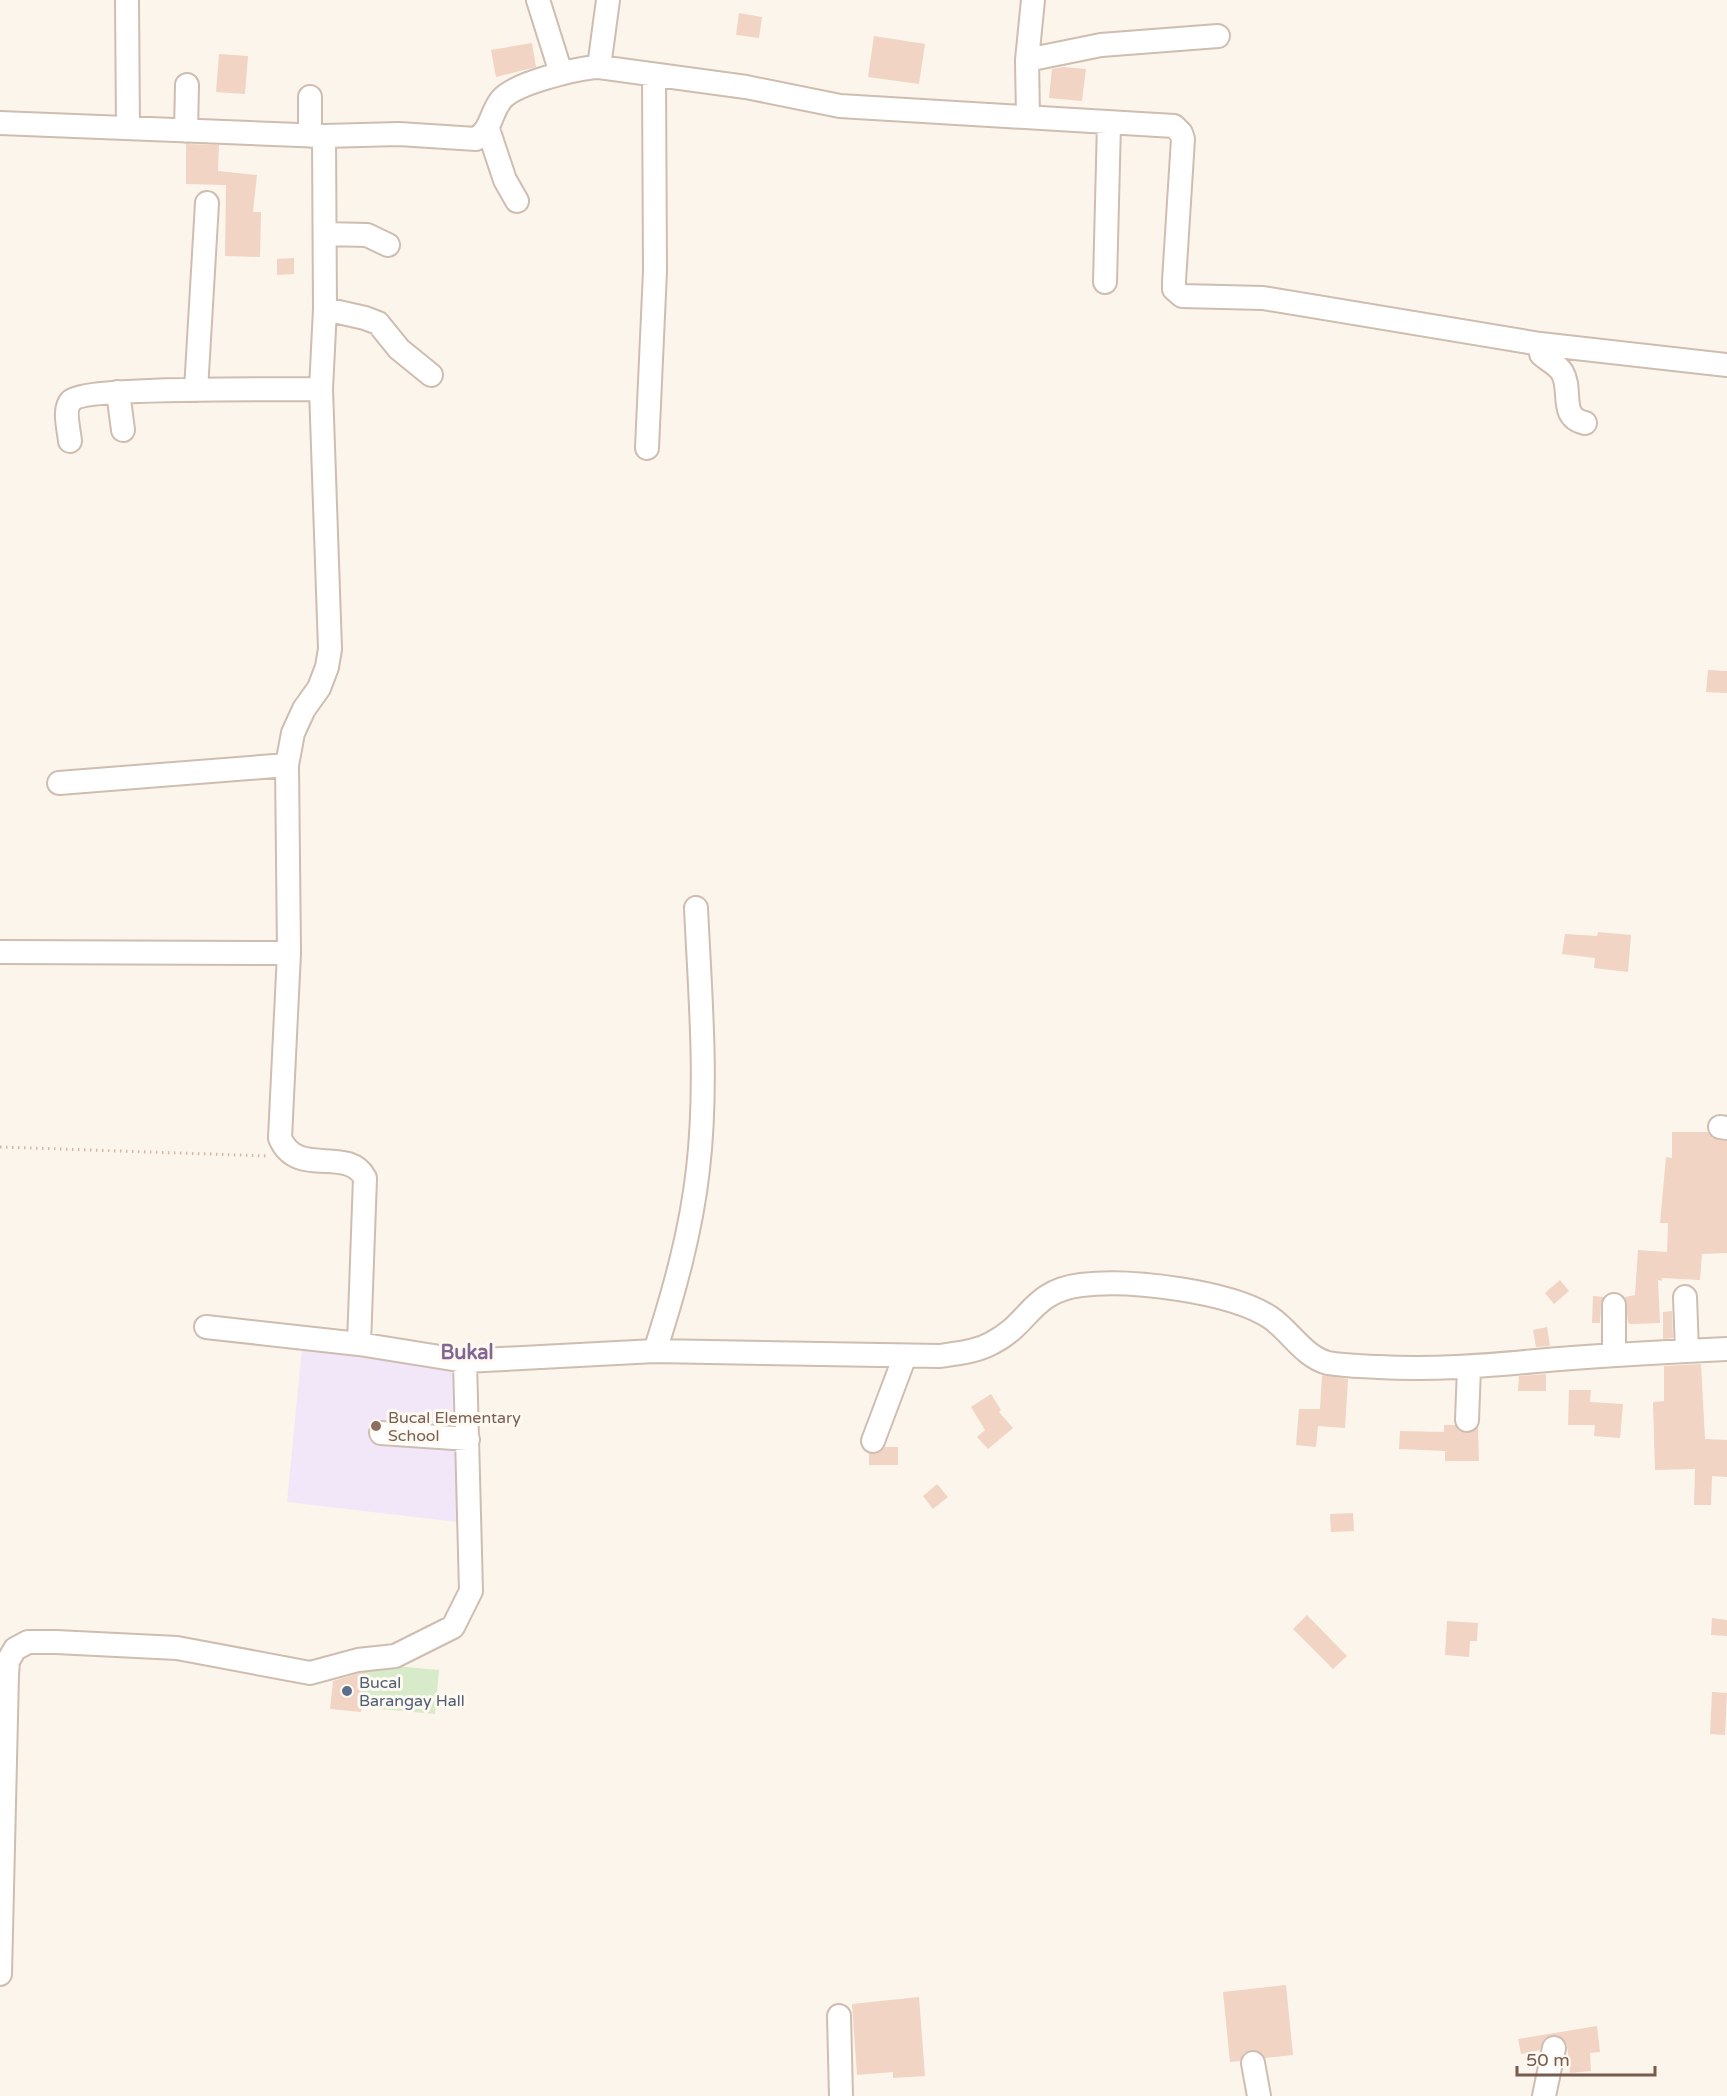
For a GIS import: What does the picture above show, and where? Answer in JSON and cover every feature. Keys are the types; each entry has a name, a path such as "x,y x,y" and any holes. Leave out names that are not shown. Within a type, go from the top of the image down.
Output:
{"street":[{"path":"127,0 128,128"},
{"path":"538,0 561,73"},
{"path":"599,67 608,0"},
{"path":"1028,117 1027,60 1033,0"},
{"path":"1027,60 1101,45 1218,36"},
{"path":"0,123 317,136 399,134 470,140 476,139 488,129 499,102 504,96 561,73 580,68 599,67 746,87 840,106 1174,126 1181,133 1174,289 1182,296 1263,298 1540,344 1727,365"},
{"path":"647,448 655,271 654,75"},
{"path":"186,131 187,85"},
{"path":"310,97 317,136 325,234 325,309 321,389 330,649 327,667 319,688 304,709 293,733 287,765 289,953 280,1138 284,1149 292,1157 350,1164 360,1169 365,1178 359,1344"},
{"path":"1105,282 1109,123"},
{"path":"488,129 505,180 517,201"},
{"path":"196,390 207,203"},
{"path":"325,234 367,235 388,245"},
{"path":"325,309 378,323 399,349 431,375"},
{"path":"1540,344 1541,354 1561,369 1565,377 1567,411 1576,421 1585,423"},
{"path":"70,441 67,409 72,399 118,392 321,389"},
{"path":"118,392 123,430"},
{"path":"59,783 287,765"},
{"path":"655,1352 675,1290 699,1166 702,1067 696,908"},
{"path":"0,952 289,953"},
{"path":"206,1327 359,1344 465,1361 655,1352 940,1356 975,1351 995,1342 1041,1299 1056,1290 1083,1285 1171,1287 1246,1306 1274,1320 1310,1353 1325,1362 1414,1369 1469,1368 1614,1354 1727,1349"},
{"path":"1685,1297 1687,1351"},
{"path":"1614,1305 1614,1354"},
{"path":"873,1441 905,1356"},
{"path":"0,1974 7,1675 8,1661 15,1648 28,1642 46,1642 177,1648 310,1673 358,1660 395,1656 453,1627 471,1591 465,1361"},
{"path":"1467,1420 1469,1368"},
{"path":"381,1433 468,1439"},
{"path":"839,2016 841,2096"},
{"path":"1544,2096 1554,2048"},
{"path":"1253,2063 1259,2096"}],"path":[{"path":"0,1147 292,1157"}],"shaded area":[{"name":"Bucal Elementary School","path":"302,1348 458,1351 457,1522 287,1502"}],"green space":[{"path":"363,1663 439,1670 435,1714 359,1707"}],"building":[{"path":"739,13 762,17 759,38 736,35"},
{"path":"874,36 925,44 919,84 868,77"},
{"path":"532,43 536,67 496,77 491,50"},
{"path":"219,54 248,56 245,94 216,92"},
{"path":"1063,67 1086,69 1082,101 1049,98 1052,69"},
{"path":"186,144 219,145 218,171 257,175 253,212 261,212 260,257 225,256 226,185 186,184"},
{"path":"294,258 294,274 277,275 277,259"},
{"path":"1708,670 1727,671 1727,693 1706,692"},
{"path":"1598,932 1631,935 1628,972 1594,968 1595,958 1562,954 1565,934 1597,936"},
{"path":"1672,1132 1708,1132 1712,1138 1727,1141 1727,1253 1702,1254 1700,1280 1662,1278 1662,1281 1658,1280 1660,1323 1631,1324 1628,1323 1625,1297 1635,1295 1638,1250 1667,1252 1668,1223 1660,1223 1666,1157 1672,1158"},
{"path":"1560,1280 1569,1291 1554,1304 1545,1293"},
{"path":"1593,1296 1604,1297 1601,1304 1600,1323 1592,1323"},
{"path":"1672,1311 1673,1338 1663,1339 1663,1312"},
{"path":"1547,1327 1550,1346 1536,1347 1533,1330"},
{"path":"1701,1364 1705,1439 1727,1440 1727,1477 1712,1476 1711,1505 1694,1505 1695,1469 1655,1470 1653,1402 1664,1401 1664,1366"},
{"path":"1546,1374 1546,1391 1518,1391 1519,1376"},
{"path":"1322,1375 1348,1379 1345,1428 1318,1426 1316,1447 1296,1445 1299,1409 1320,1409"},
{"path":"1569,1390 1591,1390 1590,1402 1623,1404 1620,1438 1594,1436 1595,1425 1568,1425"},
{"path":"991,1394 1001,1410 999,1412 1013,1428 988,1449 977,1437 985,1430 971,1407"},
{"path":"1444,1425 1455,1425 1466,1433 1478,1427 1479,1461 1445,1461 1445,1451 1399,1449 1400,1431 1444,1432"},
{"path":"885,1447 898,1447 898,1465 869,1465 869,1454 876,1454"},
{"path":"937,1484 948,1497 933,1509 923,1496"},
{"path":"1353,1513 1354,1531 1331,1532 1330,1514"},
{"path":"1307,1615 1347,1656 1333,1669 1293,1629"},
{"path":"1712,1618 1727,1620 1727,1636 1711,1635"},
{"path":"1447,1621 1478,1623 1477,1641 1470,1641 1469,1657 1445,1655"},
{"name":"Bucal Barangay Hall","path":"360,1673 365,1674 361,1712 330,1709 333,1681"},
{"path":"1712,1692 1727,1693 1725,1735 1710,1734"},
{"path":"1286,1985 1293,2055 1265,2058 1258,2051 1251,2050 1244,2053 1240,2061 1230,2062 1223,1992"},
{"path":"919,1997 925,2076 893,2078 893,2072 857,2075 852,2004"},
{"path":"1597,2026 1600,2052 1590,2053 1591,2071 1570,2073 1567,2045 1557,2035 1544,2039 1540,2050 1521,2054 1518,2039"}],"place":[{"name":"Bucal Elementary School","path":"376,1426"},
{"name":"Bucal Barangay Hall","path":"347,1691"}],"district":[{"name":"Bukal","path":"467,1352"}]}
